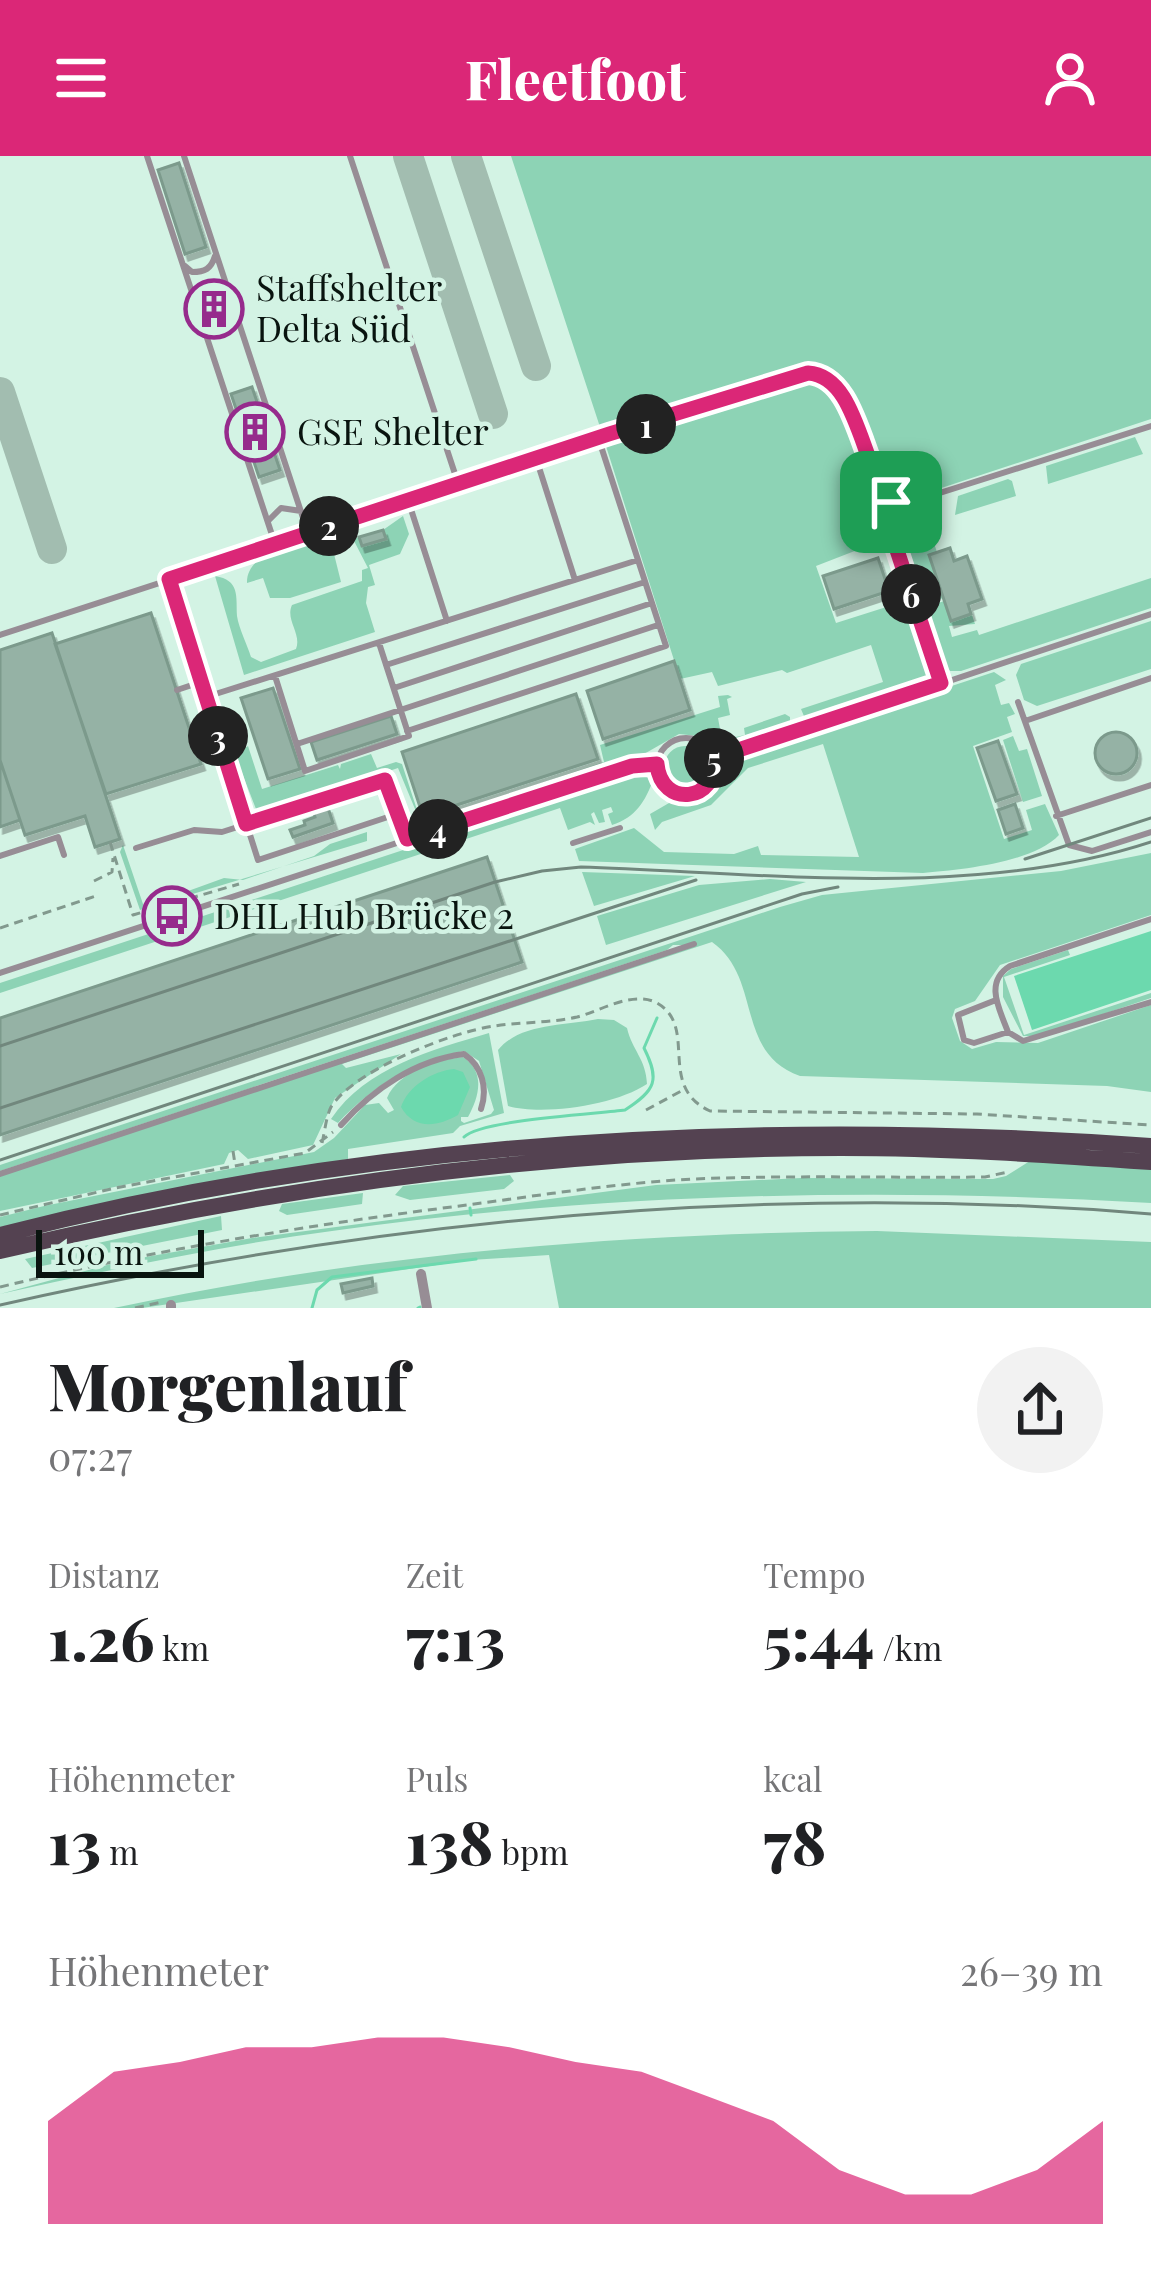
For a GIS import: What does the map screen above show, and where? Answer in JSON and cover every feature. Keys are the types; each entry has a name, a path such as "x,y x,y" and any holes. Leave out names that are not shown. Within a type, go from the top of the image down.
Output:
{"main road":[{"path":"0,1235 243,1184 406,1158 580,1142 948,1134 1151,1146"},
{"path":"0,1252 250,1198 410,1175 768,1141 1151,1162"}],"street":[{"path":"421,1274 427,1308"}],"lane":[{"path":"147,156 275,544"},
{"path":"151,169 157,156"},
{"path":"350,156 458,483"},
{"path":"183,157 308,533"},
{"path":"182,263 192,272 203,272 212,265 216,252"},
{"path":"0,634 786,377 818,374 835,382 846,399 878,487 891,502 905,504 1151,426"},
{"path":"275,676 305,771 666,646 598,437"},
{"path":"536,458 575,580"},
{"path":"408,500 448,621"},
{"path":"891,502 886,517 941,683"},
{"path":"268,523 281,508 302,512"},
{"path":"206,698 638,560"},
{"path":"169,579 258,860 398,814"},
{"path":"386,665 645,582"},
{"path":"394,688 652,603"},
{"path":"714,758 1151,614"},
{"path":"297,744 659,625"},
{"path":"379,643 408,734"},
{"path":"1025,721 1151,678"},
{"path":"177,690 201,682"},
{"path":"1018,702 1069,844 1092,851 1151,832"},
{"path":"681,739 702,743 714,758 710,784 686,796 664,786 657,764 665,747 681,739"},
{"path":"0,973 632,766 657,764"},
{"path":"136,848 194,830 222,832 385,780 407,839"},
{"path":"1056,817 1151,785"},
{"path":"573,843 620,828"},
{"path":"0,856 58,837 64,855"},
{"path":"1151,919 1010,965 996,977 996,1000 1008,1032 1023,1041 1151,1002"},
{"path":"0,1174 694,944"},
{"path":"996,1000 958,1015 964,1040 974,1043 1008,1032"},
{"path":"341,1125 358,1107 412,1069 464,1054 476,1062 482,1080 481,1109"}],"path":[{"path":"110,842 133,916 250,882"},
{"path":"94,881 112,872 113,853 122,842"},
{"path":"0,928 99,895"},
{"path":"322,1143 328,1113 344,1093 421,1048 478,1029 576,1017 636,999 649,999 668,1011 685,1089 699,1106 722,1112 977,1114 1151,1125"},
{"path":"646,1110 685,1089"},
{"path":"0,1215 305,1153 341,1125"},
{"path":"233,1151 236,1166"},
{"path":"0,1287 168,1249 296,1227 550,1194 687,1180 807,1175 985,1177 1008,1172"},
{"path":"135,1308 169,1300 171,1306"}],"shaded area":[{"path":"511,156 1151,156 1151,419 923,494 874,499 883,540 816,566 836,623 899,603 910,608 927,664 926,678 918,685 806,721 801,709 883,682 871,645 787,673 782,670 718,686 712,672 680,679 605,443 756,393 754,383 645,418 638,414 600,427"},
{"path":"1135,437 1143,454 1048,484 1046,466"},
{"path":"1008,479 1016,496 955,515 958,496"},
{"path":"927,506 940,519 928,526 937,552 929,555 943,598 922,605 896,529 914,510"},
{"path":"403,516 409,534 400,554 369,565 375,585 368,587 366,603 375,632 244,675 215,576 233,585 241,631 251,657 261,662 296,649 292,605 362,581 362,570 368,568 353,539 359,537 362,546 385,539 383,530"},
{"path":"333,533 341,537 332,546 341,582 290,598 270,598 263,578 247,583 249,571 267,555"},
{"path":"1151,578 1151,608 961,671 950,671 941,661 924,608 944,601 951,621 972,615 975,624 949,626 952,637 977,630 979,635"},
{"path":"1151,621 1151,669 1037,706 1024,700 1016,675 1021,664"},
{"path":"994,672 1006,680 995,685 1001,705 1009,703 1015,714 1007,717 1012,732 973,746 1004,839 1032,830 1026,810 1045,804 1059,835 1032,852 995,863 923,873 579,861 575,849 634,828 664,852 734,854 758,846 761,855 859,857 823,744 748,768 711,805 662,822 655,830 650,814 676,799 702,796 723,768 743,755"},
{"path":"718,696 732,697 727,699 730,715 718,718 722,740 745,735 744,728 785,714 790,727 722,746 679,734 644,754 511,798 505,795 604,762 600,745 720,707"},
{"path":"1013,736 1019,751 1027,749 1042,796 1023,802 1003,740"},
{"path":"248,746 262,789 338,765 340,769 341,764 371,754 377,768 402,764 420,819 425,821 420,821 398,768 276,809 256,809 235,755"},
{"path":"685,746 700,752 706,767 700,782 685,788 670,782 664,767 670,752"},
{"path":"627,776 654,778 639,808 612,825 611,807 602,810 605,822 599,823 594,812 595,825 590,822 568,830 560,808 0,993 0,983"},
{"path":"367,832 367,841 281,867 314,856 330,844"},
{"path":"123,845 144,907 224,878 240,880 140,910 120,852"},
{"path":"1151,853 1151,915 1000,965 975,1001 955,1009 952,1018 960,1041 972,1049 996,1042 1038,1043 1151,1005 1151,1092 1107,1086 800,1076 779,1065 766,1050 738,975 712,942 342,1064 346,1068 401,1054 335,1098 313,1145 248,1159 238,1150 229,1153 224,1164 0,1211 0,1176 685,945 673,945 0,1171 0,1165 780,907 822,895 1061,871"},
{"path":"582,872 695,876 594,906"},
{"path":"770,879 806,882 606,945 597,916 699,885"},
{"path":"1151,931 1151,990 1032,1030 1014,976"},
{"path":"1068,950 1070,955 1004,977 1024,1035 1151,993 1151,998 1038,1036 1023,1036 1003,997 1003,976"},
{"path":"614,1020 627,1028 647,1084 617,1098 579,1107 508,1106 498,1050 507,1041 530,1030"},
{"path":"489,1033 504,1113 460,1126 453,1133 348,1149 348,1159 0,1227 0,1217 44,1206 314,1152 365,1105 379,1103 388,1113 394,1110 387,1098 400,1081 441,1061 463,1057 478,1077 475,1101 461,1121 491,1114 494,1110 479,1061 464,1051 412,1068 365,1098 338,1123 331,1119 381,1073"},
{"path":"454,1069 463,1072 470,1087 458,1115 426,1124 412,1120 401,1107 404,1099 430,1076"},
{"path":"1033,1159 1151,1169 1151,1203 843,1195 536,1208 290,1237 0,1294 118,1262 252,1238 656,1185 801,1178 993,1179"},
{"path":"510,1175 514,1181 504,1189 410,1200 395,1195 403,1186"},
{"path":"363,1193 362,1204 287,1215 279,1211 282,1204"},
{"path":"221,1216 222,1230 32,1268 25,1259"},
{"path":"877,1231 1151,1242 1151,1308 559,1308 549,1255 471,1260 142,1308 114,1308 303,1273 494,1250 686,1236"}],"building":[{"path":"179,163 206,247 185,254 158,170"},
{"name":"Staffshelter Delta Süd","path":"222,299 226,312 206,318 202,306"},
{"name":"GSE Shelter","path":"252,387 280,470 259,477 231,394"},
{"path":"383,530 386,539 362,546 359,537"},
{"path":"950,548 954,561 967,556 982,599 968,604 971,614 951,621 929,555"},
{"path":"878,558 889,591 834,609 823,576"},
{"path":"151,613 201,764 106,794 55,644"},
{"path":"52,633 120,839 95,847 85,816 25,835 0,760 0,650"},
{"path":"674,661 690,710 603,739 587,691"},
{"path":"273,688 300,769 268,779 241,698"},
{"path":"576,694 598,759 423,816 402,752"},
{"path":"391,716 397,734 317,760 311,742"},
{"path":"1116,732 1131,738 1137,753 1131,768 1116,774 1101,768 1095,753 1101,738"},
{"path":"998,741 1017,794 996,801 977,748"},
{"path":"0,760 20,820 0,827"},
{"path":"1015,804 1023,828 1006,834 998,810"},
{"path":"328,808 333,823 293,837 290,830"},
{"path":"487,857 522,962 0,1135 0,1018"},
{"path":"372,1278 373,1286 343,1293 341,1284"}],"waterway":[{"path":"464,1137 514,1122 625,1110 652,1084 644,1048 657,1018"},
{"path":"470,1208 471,1215"},
{"path":"312,1308 317,1290 332,1277 476,1259"}],"taxiway":[{"path":"408,156 493,414"},
{"path":"466,156 536,366"},
{"path":"0,392 52,549"}],"railway":[{"path":"1025,859 1151,818"},
{"path":"0,1046 495,882 542,871 581,867 796,877 942,877 1084,860 1151,842"},
{"path":"0,1108 696,880"},
{"path":"0,1160 802,894 838,887"},
{"path":"0,1305 285,1250 572,1216 861,1203 1151,1214"}],"place":[{"name":"Staffshelter Delta Süd","path":"214,309"},
{"name":"GSE Shelter","path":"255,432"},
{"name":"DHL Hub Brücke 2","path":"172,916"}],"route":[{"path":"808,373 835,382 846,399 869,467 891,502 886,517 941,683 714,758 710,784 693,795 668,790 659,778 657,764 632,766 407,839 385,780 246,824 169,579 808,373"}]}
